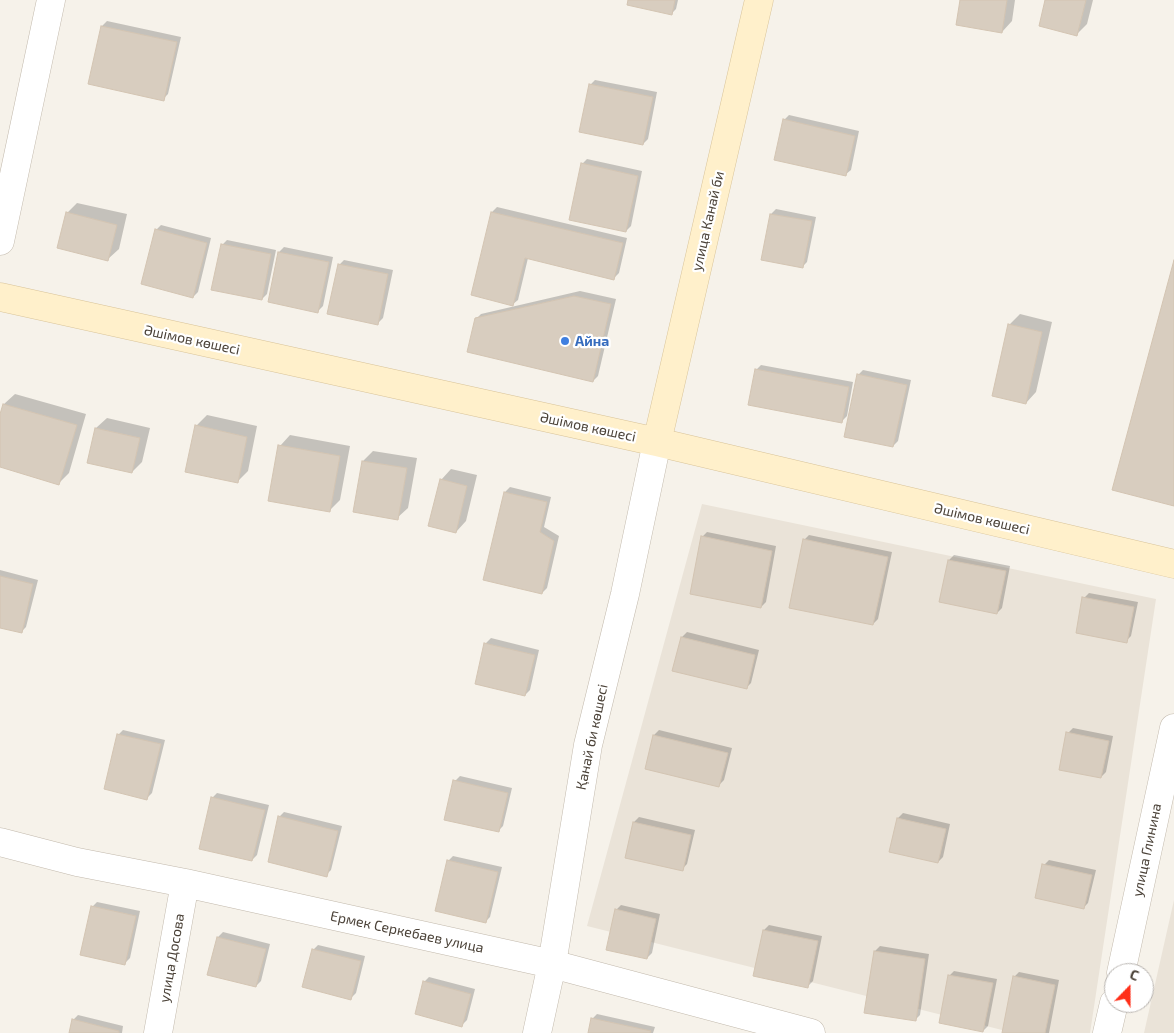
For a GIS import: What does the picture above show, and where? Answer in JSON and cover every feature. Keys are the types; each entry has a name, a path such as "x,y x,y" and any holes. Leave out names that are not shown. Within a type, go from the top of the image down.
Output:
{"street":[{"path":"0,241 52,0"},
{"name":"улица Канай би","path":"657,442 759,0"},
{"name":"Әшімов көшесі","path":"0,297 657,442 1174,564"},
{"name":"Қанай би көшесі","path":"537,1033 552,964 588,745 625,594 657,442"},
{"name":"улица Глинина","path":"1122,963 1174,728"},
{"name":"Ермек Серкебаев улица","path":"0,842 77,862 185,883 552,964 811,1033"},
{"name":"улица Досова","path":"158,1033 185,883"},
{"path":"1108,1033 1112,1013"}],"shaded area":[{"path":"702,504 1156,599 1090,1033 1014,1033 587,926"},
{"path":"1174,900 1174,1033 1144,1033 1149,1013 1154,1013 1154,989"}],"building":[{"path":"628,0 675,0 672,15 627,5"},
{"path":"960,0 1007,0 1002,33 956,25"},
{"path":"1045,0 1086,0 1077,36 1039,26"},
{"path":"101,26 177,42 164,101 88,84"},
{"path":"589,84 653,97 643,145 579,132"},
{"path":"783,119 855,136 846,176 774,160"},
{"path":"581,163 638,176 626,232 569,220"},
{"path":"66,212 117,225 108,261 57,248"},
{"path":"491,212 623,243 614,280 525,258 513,306 471,295"},
{"path":"770,214 812,221 803,268 761,260"},
{"path":"155,229 207,243 193,298 141,284"},
{"path":"221,244 271,254 262,300 211,290"},
{"path":"278,252 329,262 318,313 268,302"},
{"path":"1174,260 1174,506 1112,490"},
{"path":"338,264 388,274 378,325 327,314"},
{"path":"574,296 611,304 593,382 467,352 475,318"},
{"path":"1008,324 1042,332 1026,404 992,396"},
{"path":"755,369 849,387 842,423 748,405"},
{"path":"857,374 907,385 893,447 844,437"},
{"path":"3,404 77,425 59,485 0,467 0,414"},
{"path":"195,425 247,437 238,483 185,472"},
{"path":"95,428 140,438 132,473 87,463"},
{"path":"278,445 340,456 330,512 268,501"},
{"path":"362,461 407,468 398,520 353,512"},
{"path":"440,479 467,486 456,533 428,526"},
{"path":"504,492 547,502 540,532 554,541 542,594 483,580"},
{"path":"701,536 772,551 761,608 690,594"},
{"path":"803,539 888,557 873,625 789,608"},
{"path":"948,560 1006,571 997,614 939,602"},
{"path":"0,576 33,584 22,633 0,628"},
{"path":"1082,597 1134,607 1127,643 1076,633"},
{"path":"681,637 755,655 747,689 672,671"},
{"path":"484,643 535,655 525,696 475,684"},
{"path":"1066,732 1109,741 1101,778 1059,770"},
{"path":"117,734 161,744 147,800 104,789"},
{"path":"653,735 728,753 719,787 645,769"},
{"path":"453,780 508,793 499,832 444,820"},
{"path":"211,797 265,810 252,861 199,849"},
{"path":"278,816 338,831 327,877 268,862"},
{"path":"897,818 946,829 938,863 889,852"},
{"path":"633,822 691,835 683,871 625,858"},
{"path":"447,860 498,872 486,923 435,911"},
{"path":"1042,864 1092,875 1084,909 1035,898"},
{"path":"91,906 136,916 125,965 80,955"},
{"path":"615,909 656,919 647,959 606,950"},
{"path":"763,930 818,941 808,988 753,976"},
{"path":"217,937 266,949 256,987 207,975"},
{"path":"312,949 361,961 351,1000 302,987"},
{"path":"874,951 925,959 916,1021 864,1013"},
{"path":"948,975 993,983 983,1032 939,1023"},
{"path":"1013,976 1055,985 1045,1033 1002,1033"},
{"path":"423,981 471,994 462,1027 415,1014"},
{"path":"591,1018 651,1031 650,1033 588,1033"},
{"path":"72,1019 119,1031 119,1033 69,1033"}],"place":[{"name":"Айна","path":"565,341"}]}
